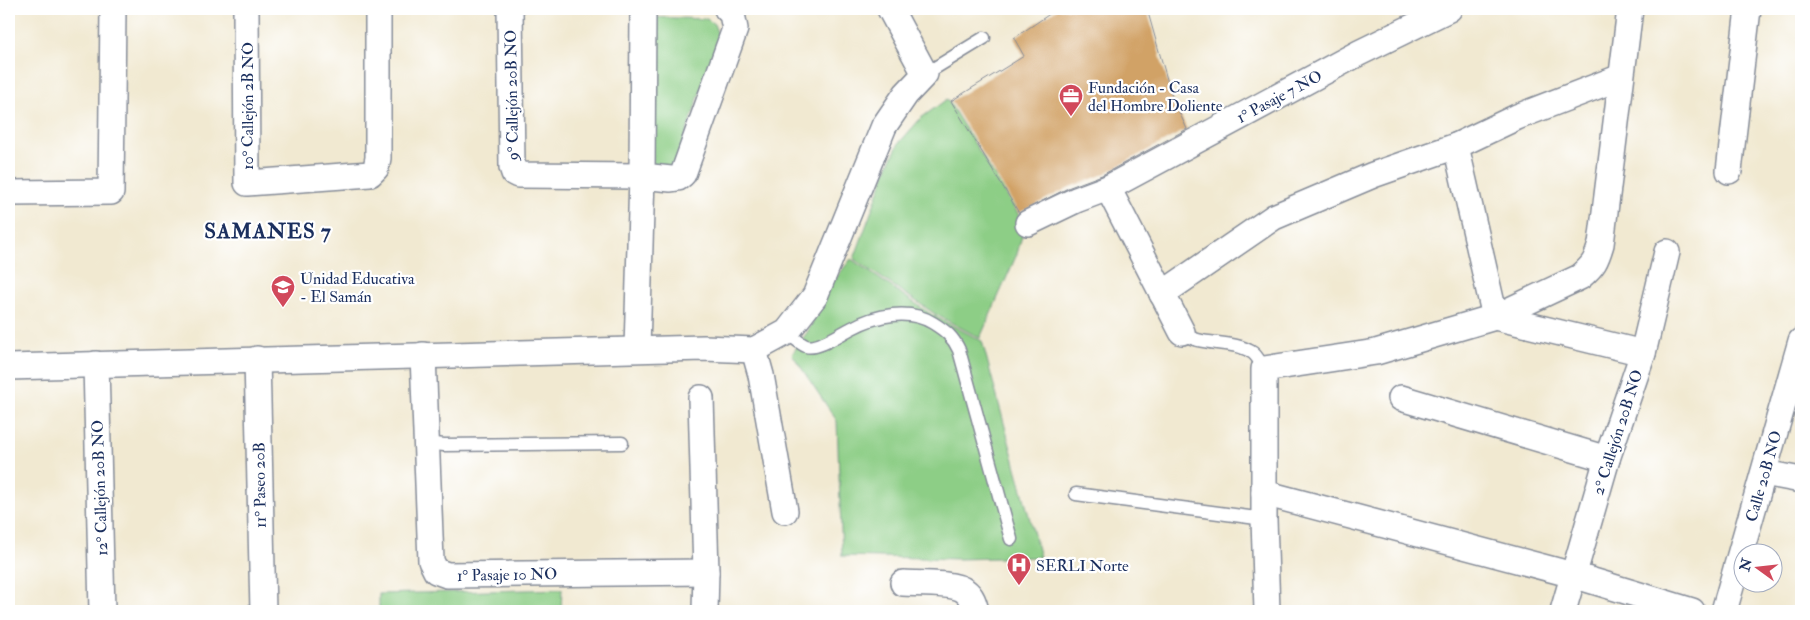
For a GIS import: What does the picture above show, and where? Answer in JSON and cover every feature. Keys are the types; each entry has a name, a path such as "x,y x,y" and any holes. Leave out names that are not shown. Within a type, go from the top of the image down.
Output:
{"street":[{"path":"9,193 112,192 114,9"},
{"name":"10° Callejón 2B NO","path":"246,9 247,183 370,174 376,168 378,158 378,9"},
{"name":"9° Callejón 20B NO","path":"510,9 512,167 514,173 518,176 642,176"},
{"path":"638,349 643,9"},
{"path":"642,176 671,179 678,178 683,174 736,29 732,14 727,9"},
{"path":"9,367 638,349 704,348 754,350 787,332 814,296 884,126 906,94 925,74 890,9"},
{"name":"1° Pasaje 7 NO","path":"1028,223 1108,188 1359,52 1450,9"},
{"path":"1267,611 1264,519 1264,369 1376,352 1495,317 1580,277 1596,261 1601,244 1630,9"},
{"path":"1729,171 1748,9"},
{"path":"1162,294 1274,217 1373,176 1456,146 1516,117 1621,77"},
{"path":"1456,146 1495,317"},
{"path":"1108,188 1182,332"},
{"name":"2° Callejón 20B NO","path":"1563,611 1607,459 1643,353 1667,252"},
{"path":"1495,317 1643,353"},
{"name":"Calle 20B NO","path":"1724,611 1801,342"},
{"path":"754,350 761,375 784,511"},
{"name":"1° Pasaje 10 NO","path":"423,355 430,561 436,571 447,575 706,572"},
{"name":"11° Paseo 20B","path":"256,359 262,611"},
{"name":"12° Callejón 20B NO","path":"96,364 102,611"},
{"path":"701,398 706,572 705,611"},
{"path":"1401,398 1607,459"},
{"path":"1764,473 1801,480"},
{"path":"1264,493 1573,575 1692,611"},
{"path":"902,583 952,586 964,590 973,600 976,611"}],"lane":[{"path":"925,74 984,38"},
{"path":"787,332 806,346 814,346 824,343 854,327 884,317 904,314 917,315 947,332 954,339 959,350 1011,539"},
{"path":"1182,332 1188,338 1236,345 1254,354 1264,369"},
{"path":"426,443 444,445 622,443"},
{"path":"1076,494 1264,519"}],"green space":[{"path":"648,17 707,19 714,24 719,37 675,166 671,169 647,169"},
{"path":"947,99 1025,225 1017,254 980,338 935,314 854,259 888,166 899,143 921,118"},
{"path":"851,259 932,315 982,341 1040,557 959,559 842,556 837,421 792,354 808,331 831,284"},
{"path":"562,589 561,611 379,611 379,594"}],"building":[{"name":"Fundación - Casa del Hombre Doliente","path":"1057,9 1147,9 1172,97 1187,129 1102,175 1070,187 1019,213 951,101 1024,56 1014,38"}],"place":[{"name":"Fundación - Casa del Hombre Doliente","path":"1071,117"},
{"name":"Unidad Educativa - El Samán","path":"283,308"},
{"name":"SERLI Norte","path":"1019,586"}],"district":[{"name":"SAMANES 7","path":"268,231"}]}
